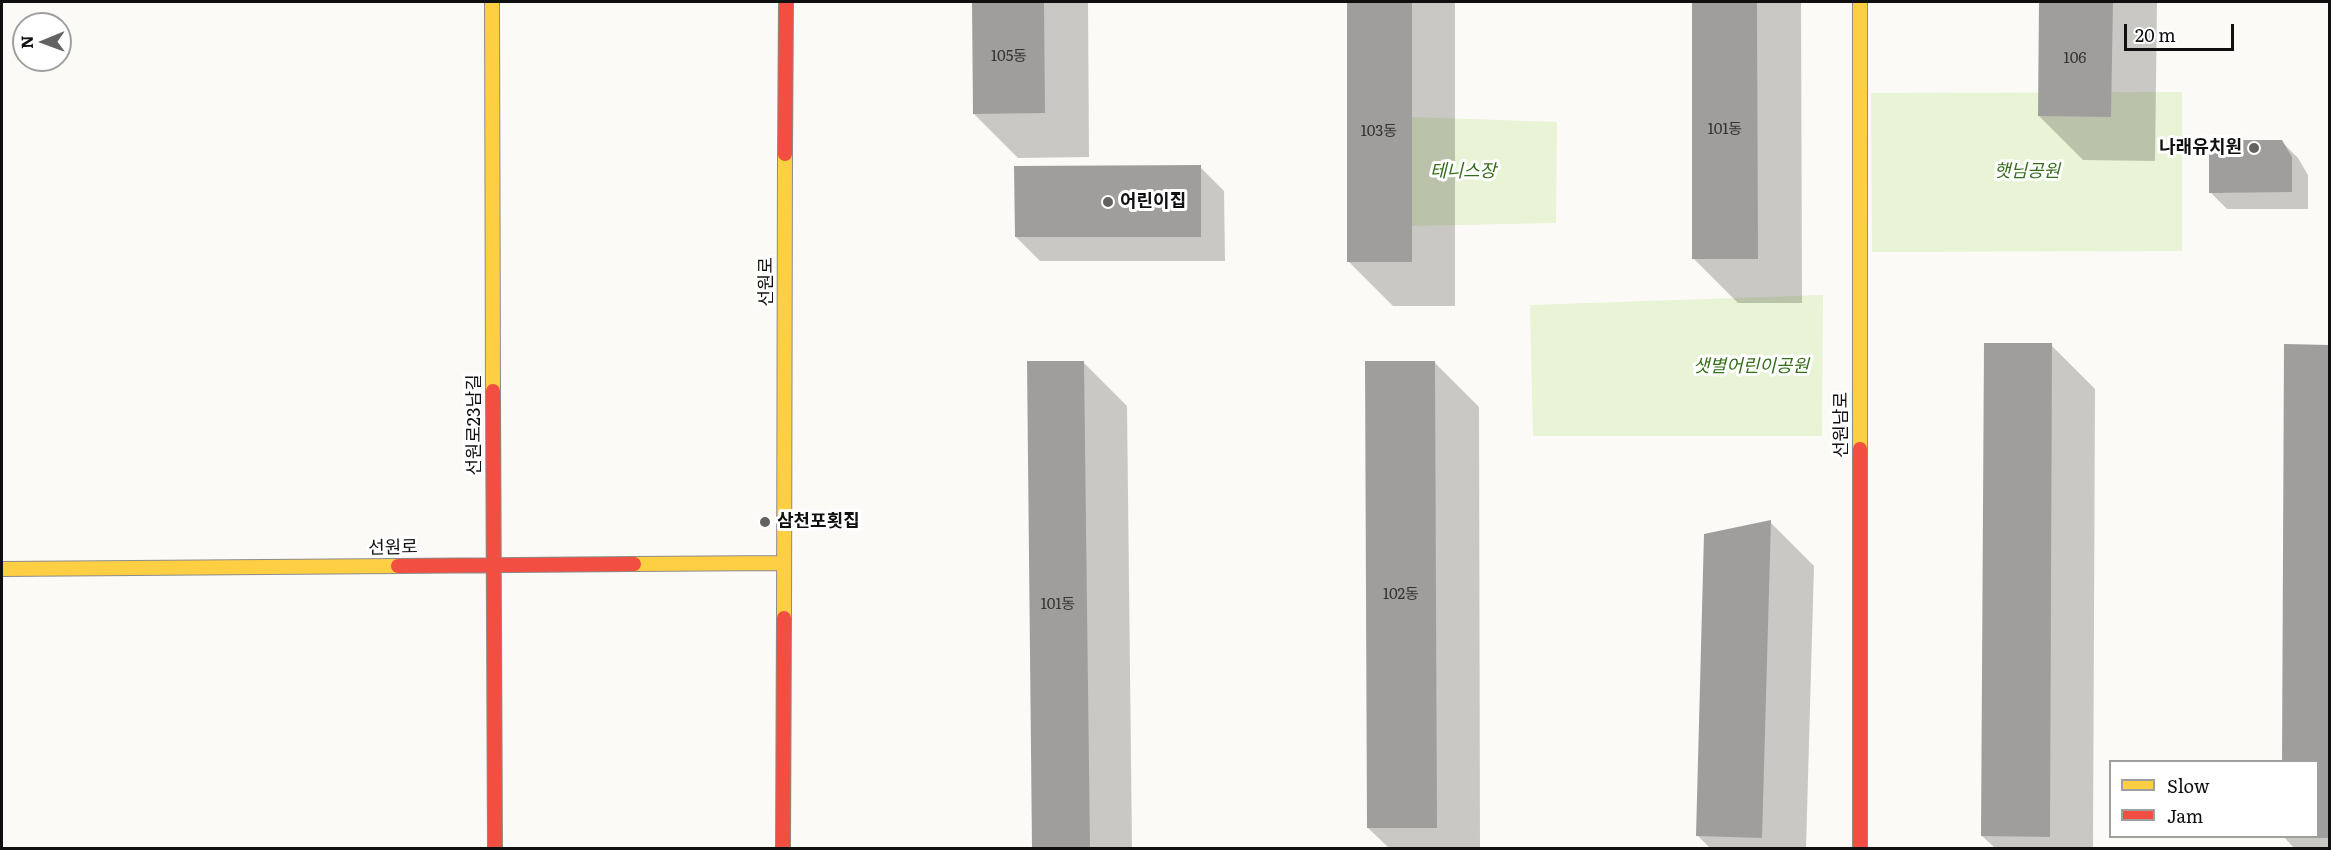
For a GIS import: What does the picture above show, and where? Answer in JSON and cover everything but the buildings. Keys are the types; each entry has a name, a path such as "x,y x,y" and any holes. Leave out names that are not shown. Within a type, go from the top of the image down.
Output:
{"street":[{"name":"선원로23남길","path":"492,2 495,849"},
{"name":"선원로","path":"783,849 786,2"},
{"name":"선원남로","path":"1860,2 1860,849"},
{"name":"선원로","path":"2,569 784,563"}],"green space":[{"name":"햇님공원","path":"2182,92 2182,251 1872,252 1871,93"},
{"name":"테니스장","path":"1412,117 1557,122 1556,223 1409,226"},
{"name":"샛별어린이공원","path":"1823,295 1822,436 1533,436 1530,305"}],"traffic: slow":[{"path":"492,2 493,391"},
{"path":"1860,2 1860,449"},
{"path":"784,618 785,154"},
{"path":"634,564 784,563"},
{"path":"2,569 398,566"}],"traffic: jam":[{"path":"785,154 786,2"},
{"path":"493,391 495,848"},
{"path":"1860,449 1860,848"},
{"path":"398,566 634,564"},
{"path":"783,848 784,618"}],"place":[{"name":"나래유치원","path":"2254,148"},
{"name":"어린이집","path":"1108,202"},
{"name":"삼천포횟집","path":"765,522"}]}
